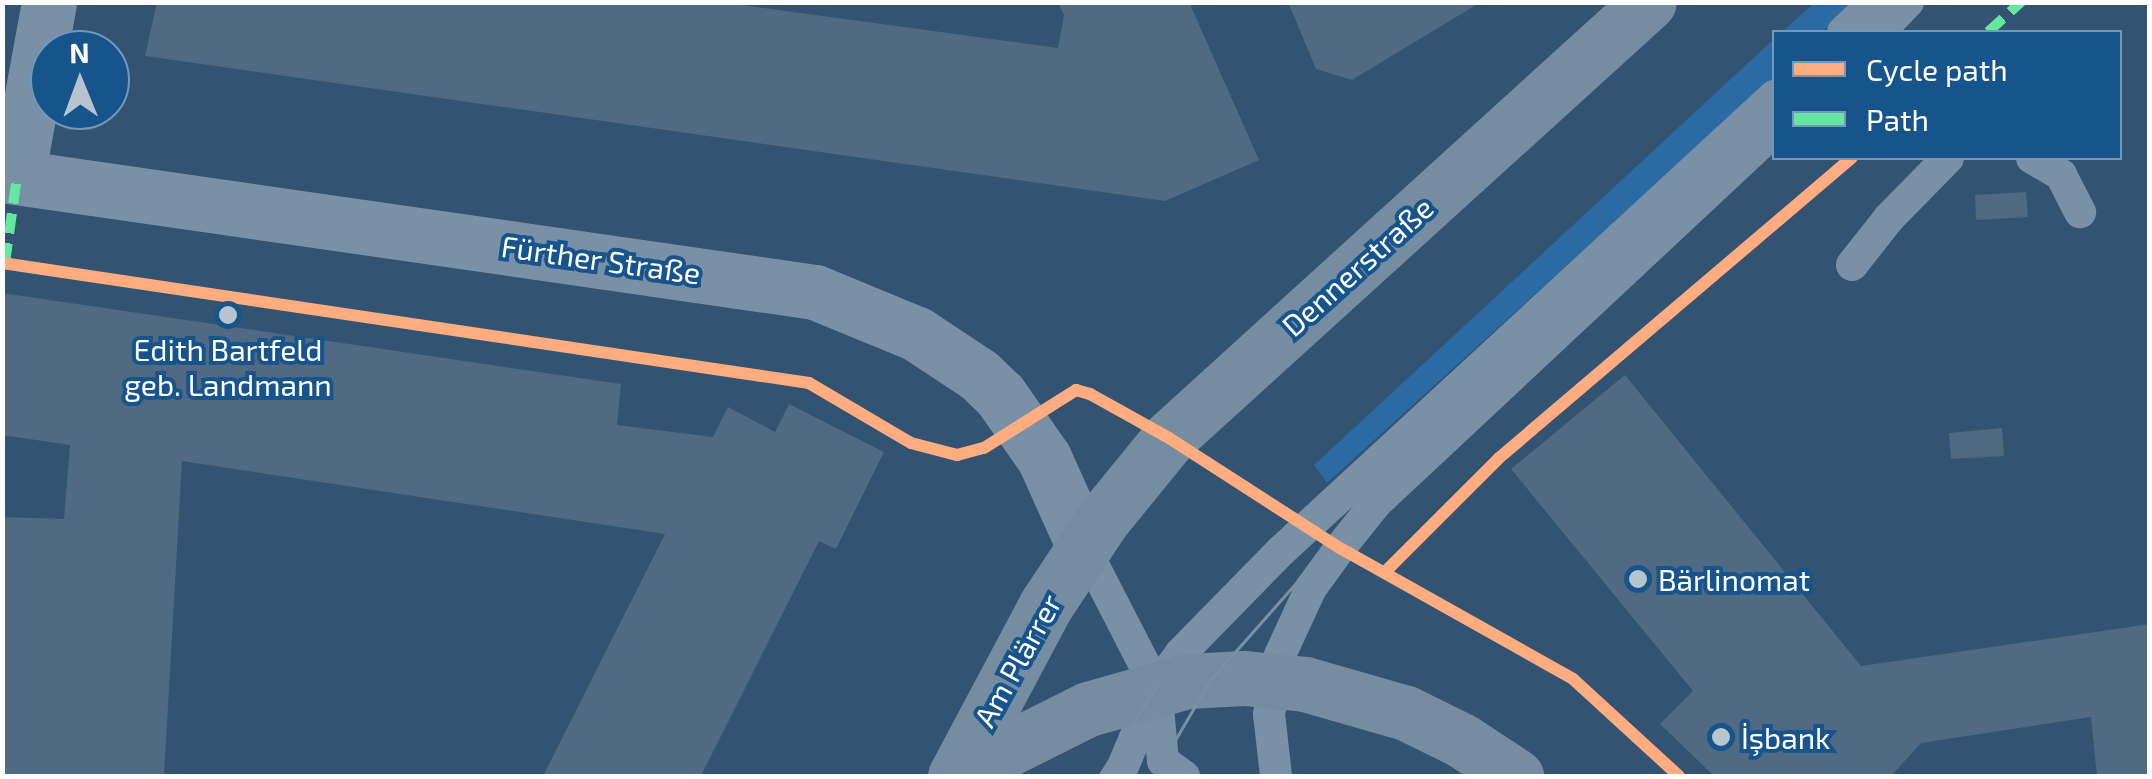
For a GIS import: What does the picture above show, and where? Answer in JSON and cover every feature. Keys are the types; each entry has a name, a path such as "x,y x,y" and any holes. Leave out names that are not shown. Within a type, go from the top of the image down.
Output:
{"main road":[{"name":"Dennerstraße","path":"1084,547 1170,438 1648,2"},
{"name":"Am Plärrer","path":"955,776 1019,652 1084,547"},
{"name":"Am Plärrer","path":"969,776 1052,724 1156,688 1211,678 1273,680 1349,694 1406,712 1461,740 1516,776"}],"street":[{"path":"10,176 49,2"},
{"name":"Fürther Straße","path":"10,176 815,292 916,334 979,375 1000,395 1044,458 1084,547"}],"lane":[{"path":"1846,30 1876,2"},
{"path":"1881,30 1908,2"},
{"path":"1118,776 1156,688 1180,653 1281,551 1772,98"},
{"path":"1276,776 1269,734 1273,680 1286,638 1311,588 1376,503 1772,133"},
{"path":"1852,265 1889,218 1946,160"},
{"path":"2035,160 2061,175 2080,212"},
{"path":"1084,547 1156,688 1163,761 1184,776"}],"shaded area":[{"path":"1814,3 1852,3 1825,30 1784,30"},
{"path":"1772,41 1772,79 1327,483 1314,465"}],"building":[{"path":"157,2 720,2 1058,48 1064,15 1058,2 1189,2 1259,160 1165,201 145,56"},
{"path":"1288,2 1481,2 1352,80 1316,69"},
{"path":"2026,192 2028,217 1976,220 1975,195"},
{"path":"2,293 621,384 617,425 713,437 728,407 775,432 789,404 884,452 836,549 819,541 701,776 543,776 665,534 182,461 164,776 2,776 3,517 64,519 70,445 2,435"},
{"path":"1625,375 1861,666 2150,624 2150,776 2097,776 2091,717 1921,743 1891,776 1714,776 1660,724 1693,691 1511,469"},
{"path":"2002,428 2004,456 1951,459 1949,433"}],"tram line":[{"path":"1154,776 1211,679 1332,542 1376,503"},
{"path":"1099,776 1156,687"}],"marked path":[{"path":"1990,30 2021,2"},
{"path":"5,263 17,177"}],"cycle path":[{"path":"1385,572 1499,458 1850,160"},
{"path":"2,263 809,383 911,443 957,455 984,448 1076,390 1090,394 1169,438 1340,548 1573,679 1679,776"}],"place":[{"name":"Edith Bartfeld geb. Landmann","path":"228,315"},
{"name":"Bärlinomat","path":"1638,579"},
{"name":"İşbank","path":"1721,737"}]}
